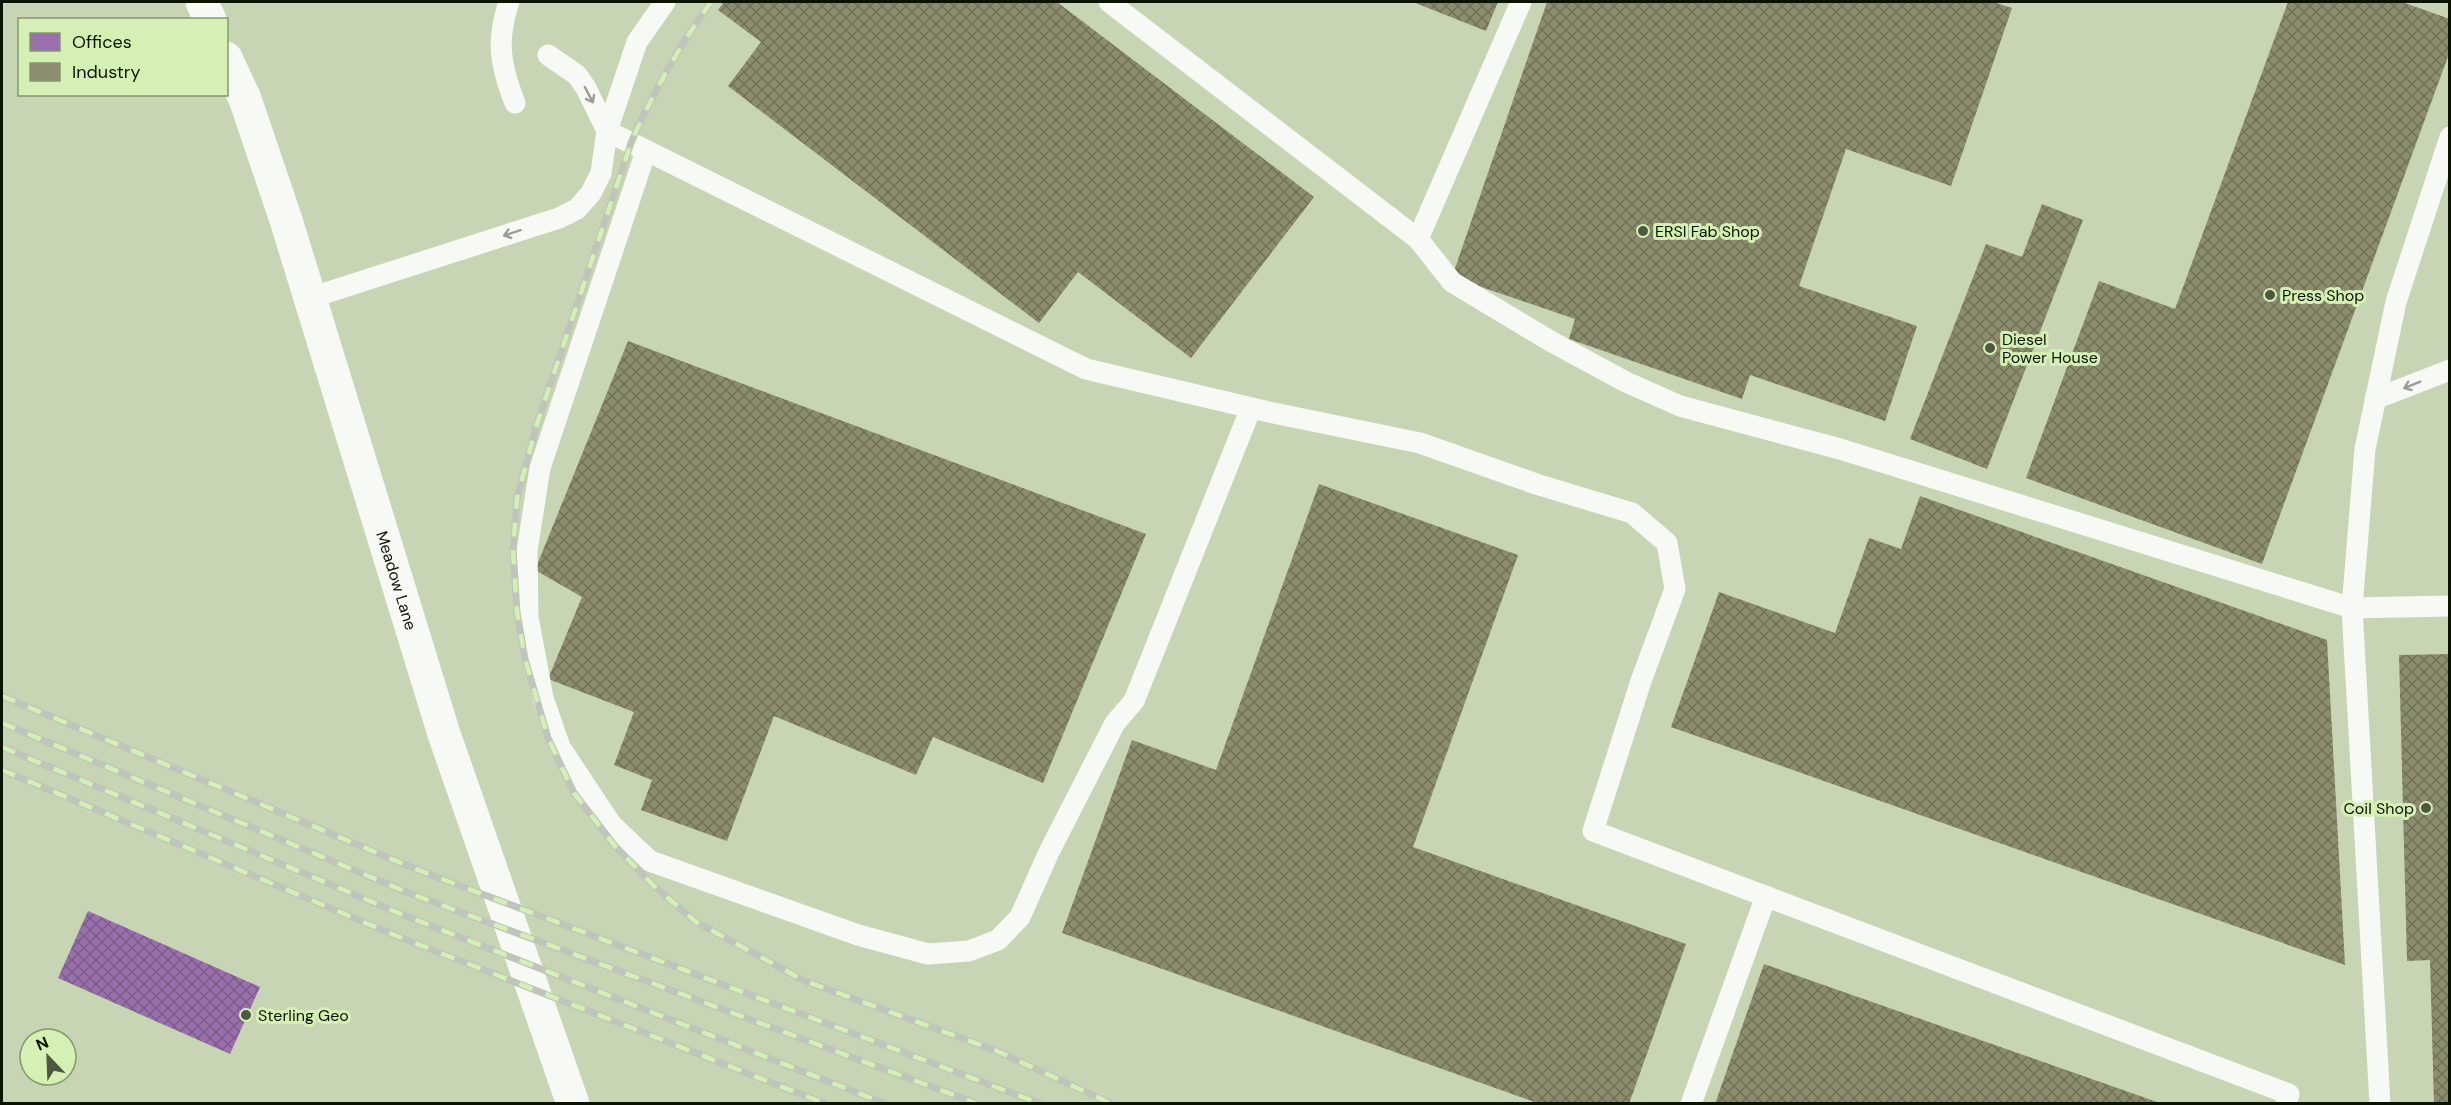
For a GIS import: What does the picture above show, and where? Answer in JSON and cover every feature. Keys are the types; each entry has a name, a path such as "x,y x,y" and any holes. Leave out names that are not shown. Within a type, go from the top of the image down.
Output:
{"street":[{"path":"202,2 209,18"},
{"name":"Meadow Lane","path":"228,63 270,170 444,734 573,1104"}],"lane":[{"path":"509,2 503,20 500,49 504,76 515,103"},
{"path":"310,298 548,221 577,209 591,193 601,173 607,131 637,42 665,2"},
{"path":"1109,2 1418,239 1452,282 1552,342 1626,382 1680,406 1840,449 2352,608 2450,606"},
{"path":"1418,239 1521,2"},
{"path":"548,55 577,75 607,131 1086,369 1251,408 1420,443 1536,484 1632,513 1667,543 1675,589 1641,681 1593,831 2289,1094 2286,1104"},
{"path":"2380,1104 2352,608 2365,449 2375,399 2396,302 2450,137"},
{"path":"645,151 540,468 526,551 528,617 543,698 560,747 611,824 650,861 858,935 928,954 969,951 998,940 1020,917 1049,852 1110,733 1134,701 1251,408"},
{"path":"2375,399 2450,370"},
{"path":"1691,1104 1766,896"}],"building: Offices":[{"path":"88,911 260,987 230,1054 58,978"}],"building: Industry":[{"path":"724,2 1057,2 1314,197 1191,358 1078,272 1039,323 728,86 761,42 718,10"},
{"path":"1413,2 1498,2 1486,31"},
{"name":"ERSI Fab Shop","path":"1547,2 1993,2 2012,8 1951,186 1846,149 1799,286 1917,326 1885,421 1750,375 1742,399 1569,339 1575,319 1452,277"},
{"name":"Press Shop","path":"2288,2 2402,2 2450,19 2450,51 2262,564 2026,478 2099,281 2175,309"},
{"name":"Diesel Power House","path":"2042,204 2083,220 1987,469 1910,439 1986,244 2022,257"},
{"path":"628,341 1146,534 1043,783 933,737 916,775 774,716 727,841 641,810 652,780 614,765 634,712 548,679 582,597 535,570"},
{"path":"1319,484 1518,555 1413,847 1686,944 1629,1104 1540,1104 1062,933 1132,740 1216,770"},
{"path":"1920,496 2327,640 2345,965 1671,727 1719,592 1835,633 1869,538 1901,549"},
{"name":"Coil Shop","path":"2450,654 2450,1104 2434,1104 2430,960 2407,961 2399,655"},
{"path":"1764,964 2160,1103 2160,1104 1715,1104"}],"railway":[{"path":"711,2 667,70 631,143 537,424 517,498 513,550 517,612 525,659 548,738 574,793 615,846 653,885 696,922 805,981 997,1051 1112,1104"},
{"path":"2,696 418,870 1041,1104"},
{"path":"2,723 409,893 978,1104"},
{"path":"2,747 401,914 886,1104"},
{"path":"2,770 392,934 826,1104"}],"place":[{"name":"ERSI Fab Shop","path":"1643,231"},
{"name":"Press Shop","path":"2270,295"},
{"name":"Diesel Power House","path":"1990,348"},
{"name":"Coil Shop","path":"2426,808"},
{"name":"Sterling Geo","path":"246,1015"}]}
